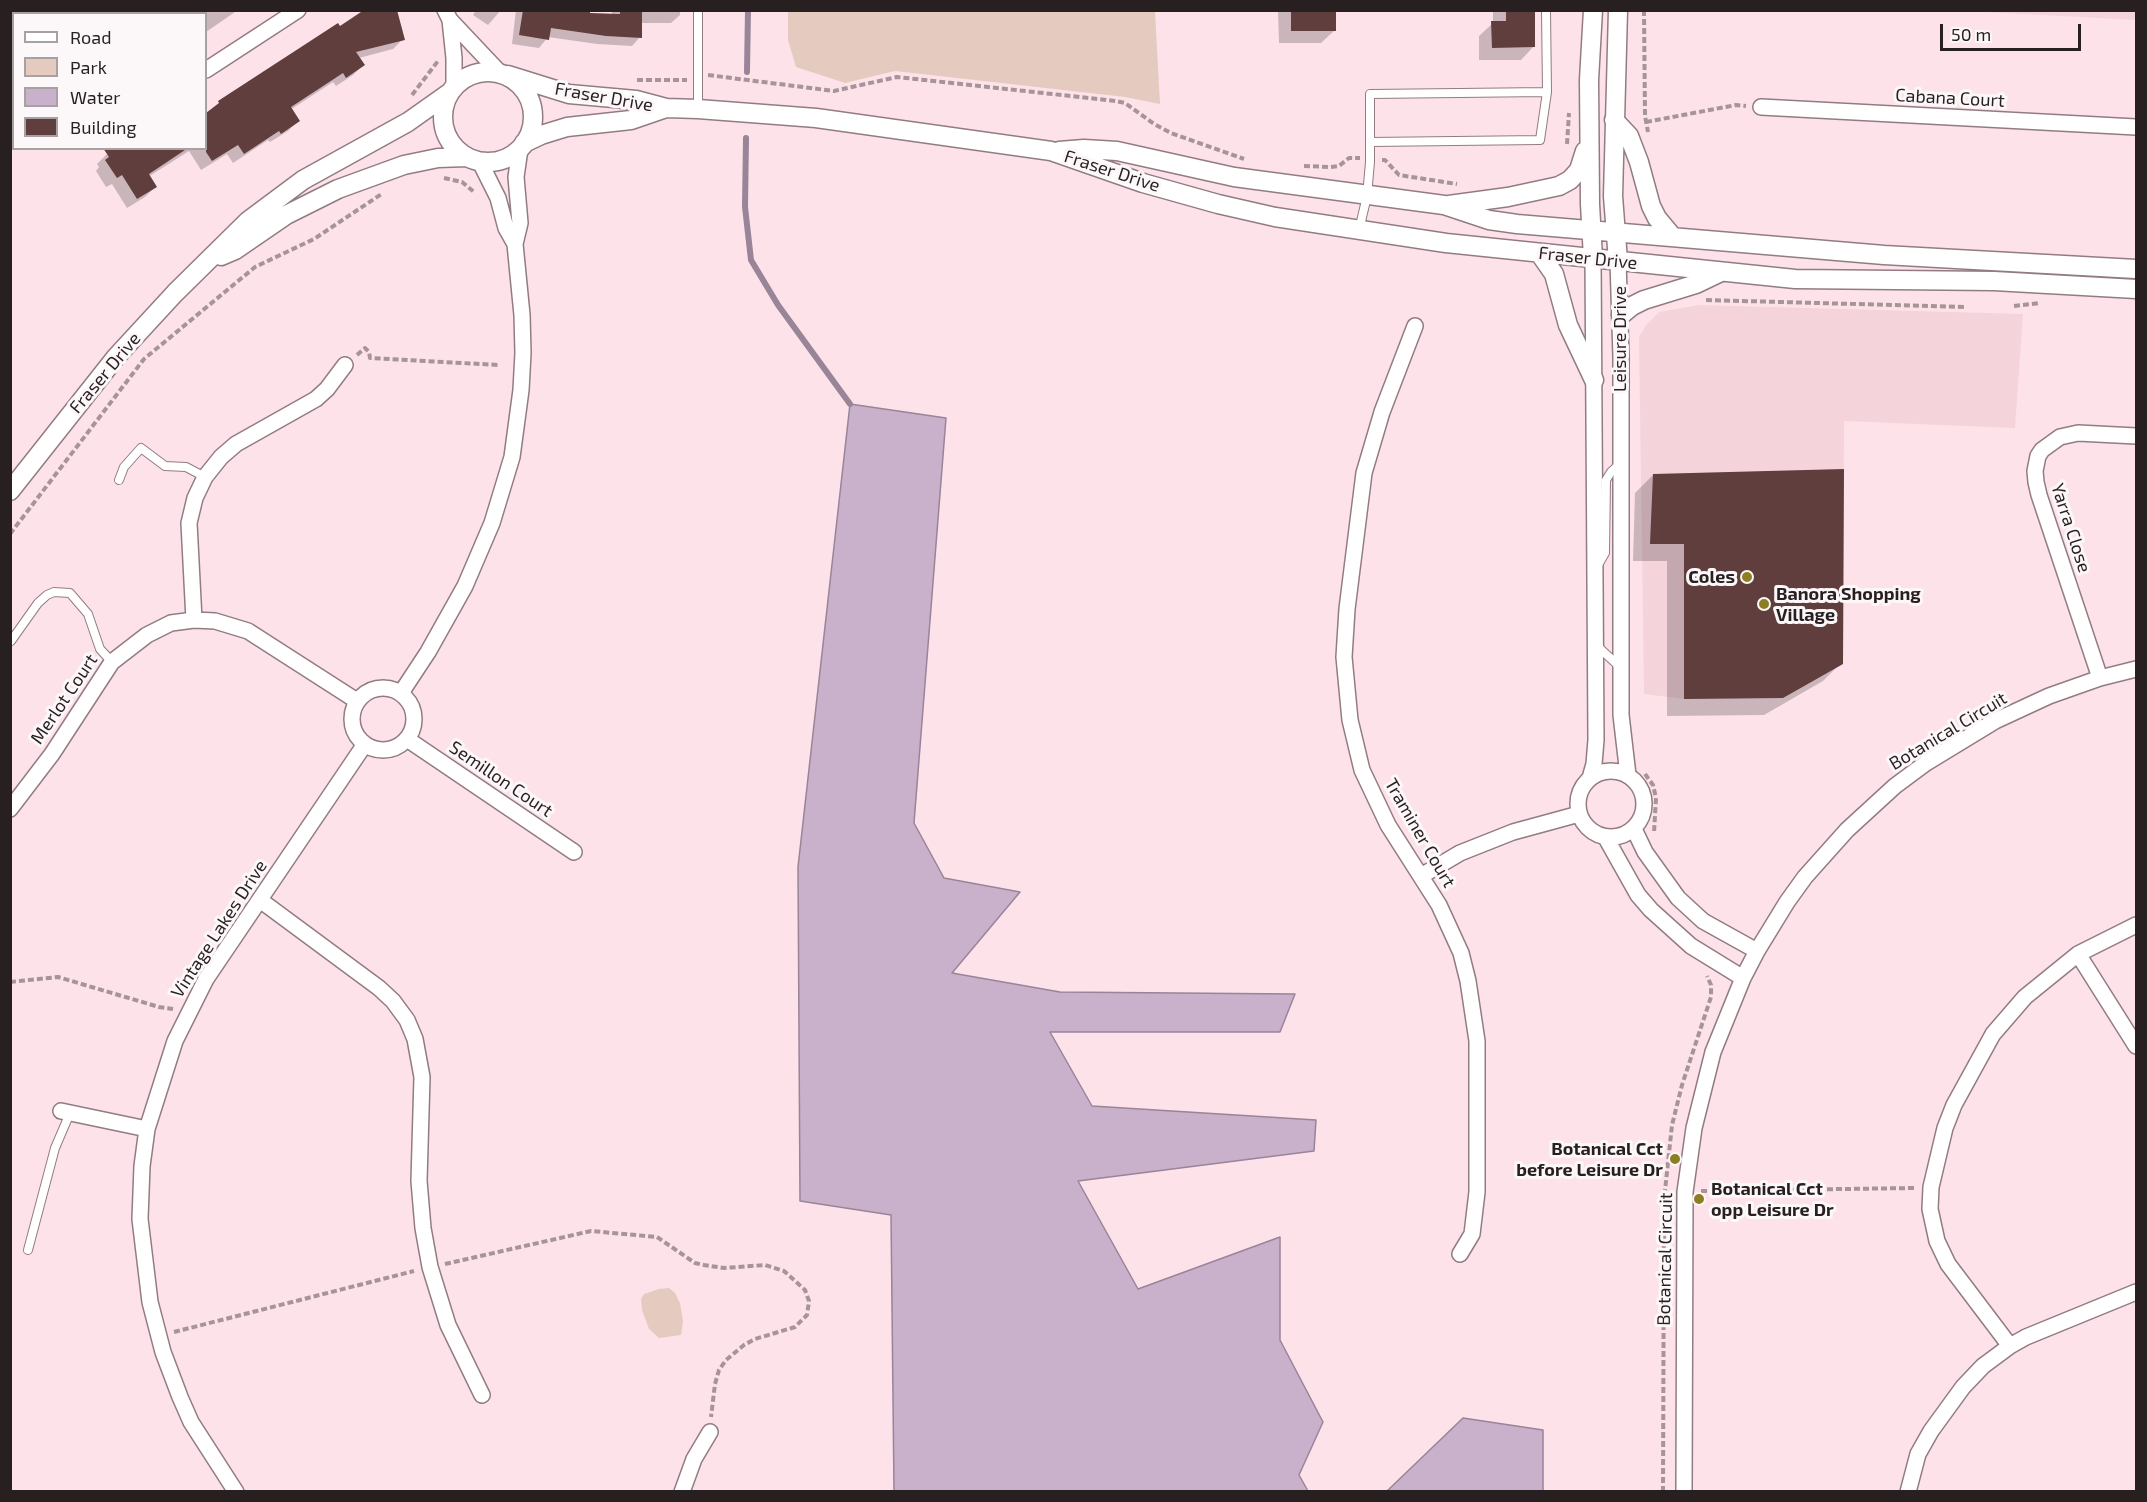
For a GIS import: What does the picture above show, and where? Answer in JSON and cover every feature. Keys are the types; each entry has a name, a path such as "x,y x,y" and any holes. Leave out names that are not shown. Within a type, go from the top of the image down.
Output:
{"street":[{"path":"207,69 298,10"},
{"name":"Leisure Drive","path":"1579,814 1577,804 1579,794 1583,785 1590,778 1596,740 1593,258 1589,80 1593,10"},
{"name":"Leisure Drive","path":"1618,10 1613,196 1621,315 1622,740 1628,775 1642,790 1644,801 1644,811 1634,829"},
{"path":"401,693 428,652 465,586 503,489 512,457 523,352 515,244 520,223 516,177 522,146 533,123 532,105 523,88 503,74 447,15"},
{"path":"447,15 455,75 443,108 445,131 452,144 474,159 498,198 506,228 515,244"},
{"path":"451,90 473,73 489,71 503,74"},
{"name":"Fraser Drive","path":"503,74 570,94 636,100 666,108 851,122 1051,151 1143,183 1218,204 1275,217 1359,231 1540,254 1822,280 1994,281 2136,289"},
{"name":"Fraser Drive","path":"10,491 116,357 175,293 248,221 303,180 408,122 451,90"},
{"name":"Cabana Court","path":"1761,107 2136,127"},
{"name":"Fraser Drive","path":"522,146 541,135 559,129 631,120 666,108"},
{"path":"1614,120 1629,136 1651,206 1657,219 1672,236"},
{"path":"1444,205 1508,197 1560,186 1570,180 1579,170 1590,138"},
{"path":"474,159 501,160 522,146"},
{"name":"Fraser Drive","path":"1051,151 1084,149 1117,151 1234,177 1444,205 1489,220 1884,255 2136,269"},
{"name":"Fraser Drive","path":"208,262 235,250 286,215 338,189 404,165 438,158 474,159"},
{"path":"1540,254 1554,274 1568,325 1594,380"},
{"path":"1621,315 1644,300 1696,284 1721,272"},
{"name":"Traminer Court","path":"1414,326 1382,412 1364,473 1347,609 1344,657 1350,720 1362,770 1388,825 1439,905 1461,953 1475,1017 1477,1041 1476,1212 1472,1234 1460,1254"},
{"path":"194,620 189,523 195,498 205,477 220,457 236,444 316,399 345,365"},
{"name":"Yarra Close","path":"2100,678 2039,495 2036,482 2037,462 2038,456 2047,445 2060,437 2088,433 2136,436"},
{"name":"Merlot Court","path":"10,809 42,768 112,662 159,627 194,620 215,621 248,631 357,701"},
{"name":"Botanical Circuit","path":"1684,1491 1685,1192 1694,1128 1704,1082 1720,1033 1757,951 1787,902 1806,877 1847,830 1895,786 1926,763 1995,721 2049,696 2100,678 2136,669"},
{"path":"377,688 389,688 401,693 409,702 414,714 413,727 407,739 387,750 375,749 365,744 357,735 352,724 357,701 366,693 377,688"},
{"name":"Semillon Court","path":"407,739 574,852"},
{"name":"Vintage Lakes Drive","path":"236,1491 191,1422 172,1377 150,1302 140,1218 142,1166 147,1129 161,1081 189,1011 206,979 365,744"},
{"path":"1590,778 1609,770 1628,775"},
{"path":"1420,876 1460,853 1492,840 1579,814 1589,830 1606,838 1626,835 1634,829 1645,852 1678,898 1703,921 1757,951"},
{"path":"1606,838 1638,895 1651,910 1691,946 1743,978"},
{"path":"260,900 379,988 393,1001 407,1020 414,1039 422,1077 419,1181 423,1228 430,1268 448,1325 482,1395"},
{"path":"2010,1346 1948,1264 1941,1251 1930,1209 1936,1160 1954,1105 1993,1034 2025,997 2078,954 2136,925"},
{"path":"2078,954 2136,1046"},
{"path":"65,1112 147,1129"},
{"path":"1908,1491 1918,1455 1947,1407 1983,1366 2010,1346 2058,1323 2136,1292"},
{"path":"682,1491 694,1458 710,1432"}],"lane":[{"path":"698,10 698,109"},
{"path":"1370,142 1540,140 1547,92 1546,10"},
{"path":"1359,231 1367,196 1370,94 1547,92"},
{"path":"119,480 124,467 141,448 164,465 186,466 205,477"},
{"path":"1596,569 1605,553 1606,480 1615,467 1621,463"},
{"path":"11,641 47,595 54,591 70,593 88,614 100,649 112,662"},
{"path":"1596,645 1621,668"},
{"path":"28,1250 65,1112"}],"path":[{"path":"1644,10 1646,122 1649,139"},
{"path":"407,100 442,56"},
{"path":"630,80 698,80 710,75 834,91 897,77 1116,100 1125,103 1154,124 1171,132 1250,161"},
{"path":"1646,122 1736,105 1761,107"},
{"path":"1298,166 1339,166 1349,158"},
{"path":"441,177 462,182 473,189 476,195"},
{"path":"10,534 144,359 255,267 314,239 393,187"},
{"path":"1697,301 1966,307"},
{"path":"345,365 365,348 370,358 499,364"},
{"path":"1642,768 1653,785 1656,798 1654,835"},
{"path":"1663,1491 1664,1200 1672,1125 1682,1084 1711,997 1711,985 1701,972"},
{"path":"10,982 58,977 159,1007 189,1011"},
{"path":"1685,1192 1931,1187"},
{"path":"159,1336 430,1268 591,1231 657,1237 695,1263 724,1268 765,1265 784,1271 805,1290 809,1301 807,1315 795,1327 755,1339 726,1360 719,1370 715,1384 710,1432"}],"shaded area":[{"path":"1967,11 2136,11 2136,20"},
{"path":"1699,305 2023,314 2015,428 1844,421 1843,664 1783,698 1684,699 1644,694 1639,337 1646,325 1659,312"}],"green space":[{"path":"788,11 1155,11 1160,104 1125,97 895,71 845,83 796,67 788,40"},
{"path":"669,1288 675,1293 680,1303 683,1321 681,1335 659,1338 649,1329 642,1310 641,1299 644,1294"}],"water":[{"path":"850,404 946,418 914,823 944,878 1020,892 952,973 1060,992 1295,994 1280,1032 1050,1032 1092,1106 1316,1120 1314,1151 1078,1181 1138,1289 1280,1237 1280,1340 1323,1422 1299,1475 1308,1491 894,1491 891,1215 800,1201 798,867"},
{"path":"1463,1418 1543,1430 1543,1491 1387,1491"}],"building":[{"path":"364,10 397,10 405,40 356,52 365,65 346,78 343,73 291,107 300,121 281,134 279,131 244,154 238,145 212,161 206,152 207,112 219,103 218,101 338,23 340,26"},
{"path":"523,10 590,10 590,13 620,14 620,10 642,10 642,38 606,36 551,28 549,40 519,35"},
{"path":"1291,10 1336,10 1336,31 1291,31"},
{"path":"1506,10 1535,10 1535,47 1492,48 1491,21 1506,21"},
{"path":"104,150 185,150 149,174 157,187 137,199 122,175 117,178 105,160 109,157"},
{"name":"Banora Shopping Village","path":"1844,469 1843,664 1783,698 1684,699 1684,544 1650,544 1653,474"}],"waterway":[{"path":"747,72 748,10"},
{"path":"746,138 745,207 751,260 778,305 850,404"}],"place":[{"name":"Coles","path":"1747,577"},
{"name":"Banora Shopping Village","path":"1764,604"},
{"name":"Botanical Cct before Leisure Dr","path":"1675,1159"},
{"name":"Botanical Cct opp Leisure Dr","path":"1699,1199"}]}
